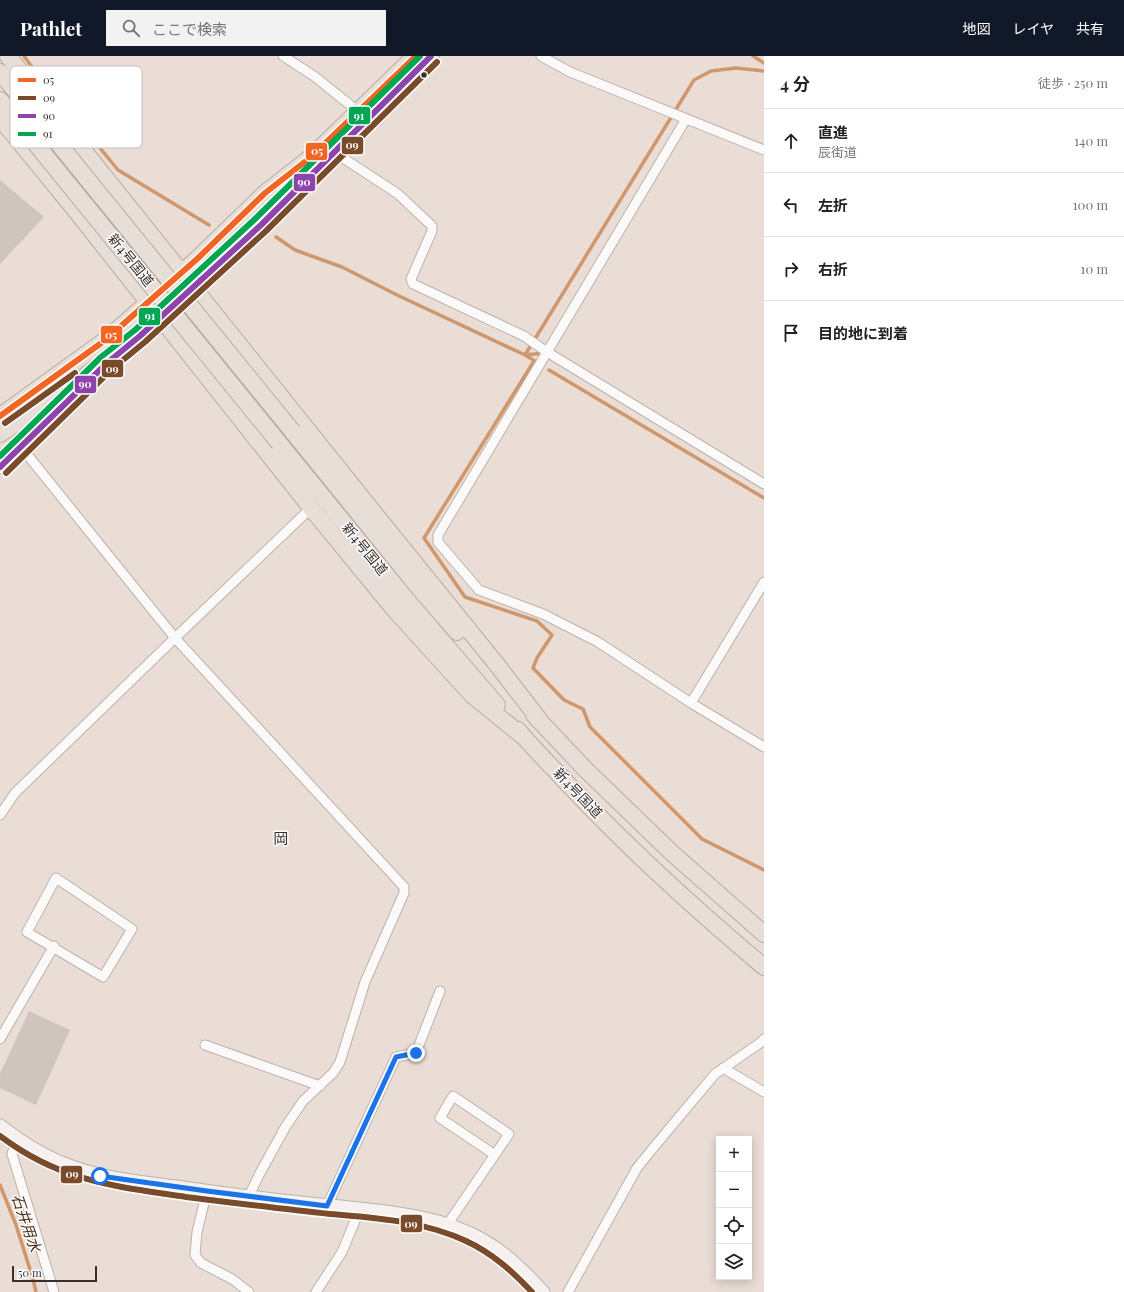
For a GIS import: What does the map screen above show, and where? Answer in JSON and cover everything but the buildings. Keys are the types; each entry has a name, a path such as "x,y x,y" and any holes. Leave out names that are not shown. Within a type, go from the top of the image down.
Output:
{"highway":[{"path":"8,56 16,66"},
{"path":"0,434 107,363 160,318 260,225 334,152 363,115 416,56"},
{"path":"0,416 104,341 182,273 265,193 363,115 431,56"},
{"name":"新4号国道","path":"0,72 10,84"},
{"name":"新4号国道","path":"0,100 10,112"},
{"path":"0,118 10,130"},
{"path":"25,148 311,508 393,608 472,695 525,738"},
{"name":"新4号国道","path":"39,148 406,599 525,738 592,809 653,869 707,919 764,967"},
{"name":"新4号国道","path":"62,148 419,588 493,675 541,722 585,769 672,853 764,934"},
{"path":"82,148 498,666 541,722"}],"main road":[{"path":"0,467 107,363"},
{"path":"0,1126 39,1153 60,1163 100,1176 207,1191 397,1214 447,1225 484,1241 504,1254 543,1292"}],"street":[{"path":"283,56 314,76 363,115"},
{"path":"541,56 570,72 764,150"},
{"path":"686,119 438,535 438,542 479,590 544,614 598,642 691,703 764,747"},
{"path":"334,152 398,194 432,226 432,231 411,278 413,284 524,336 547,352 764,484"},
{"path":"20,447 175,638 404,887 404,893 365,982 340,1062 333,1073 304,1101 286,1126 249,1196"},
{"path":"0,815 15,793 311,508"},
{"path":"691,703 764,582"},
{"path":"56,878 132,929 104,977 54,946 27,932 56,878"},
{"path":"0,1039 54,946"},
{"path":"327,1206 396,1057 416,1053 440,992"},
{"path":"568,1292 637,1168 715,1074 760,1043 764,1038"},
{"path":"205,1045 320,1086"},
{"path":"723,1068 764,1092"},
{"path":"447,1225 495,1155 509,1134 453,1096 440,1118 495,1155"},
{"path":"17,1139 12,1154 54,1292"},
{"path":"207,1191 197,1232 195,1255 201,1263 232,1279 249,1292"},
{"path":"316,1292 342,1252 360,1210"}],"waterway":[{"path":"24,56 31,66"},
{"path":"753,56 764,63"},
{"path":"525,355 694,80 711,71 736,68 764,71"},
{"path":"100,148 118,170 209,225"},
{"path":"276,237 295,250 342,267 535,361"},
{"path":"525,355 545,353"},
{"path":"534,361 424,538 465,597 537,621 552,635 537,658 533,668 564,700 583,709 590,727 702,839 764,870"},
{"path":"549,370 764,498"},
{"name":"石井用水","path":"0,1185 16,1225 36,1292"}],"transit line":[{"name":"05","path":"0,416 104,341 197,259 265,193 311,157 416,56"},
{"name":"91","path":"0,456 101,357 135,330 255,219 420,56"},
{"name":"90","path":"0,467 107,363 140,336 261,225 431,56"},
{"name":"09","path":"6,473 112,369 145,342 266,231 437,62"},
{"name":"09","path":"5,423 75,373"},
{"name":"09","path":"0,1136 23,1151 67,1173 112,1185 186,1197 382,1219 433,1229 450,1234 484,1251 509,1270 532,1292"}],"district":[{"name":"岡","path":"281,839"}],"route":[{"path":"100,1176 327,1206 396,1057 416,1053"}]}
